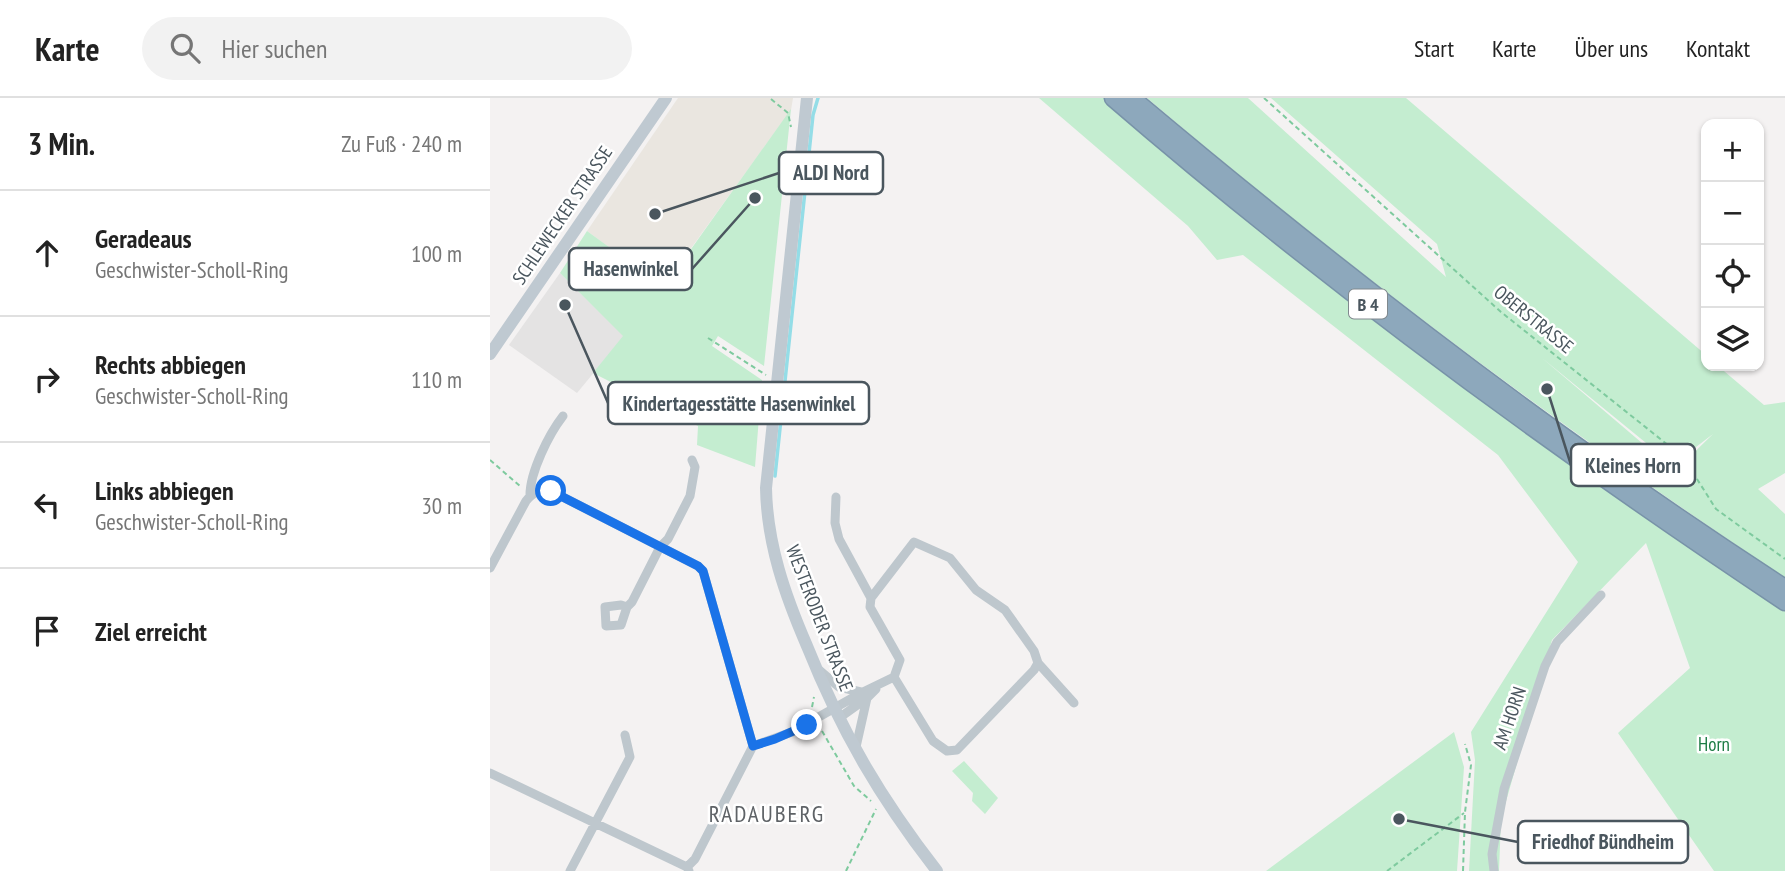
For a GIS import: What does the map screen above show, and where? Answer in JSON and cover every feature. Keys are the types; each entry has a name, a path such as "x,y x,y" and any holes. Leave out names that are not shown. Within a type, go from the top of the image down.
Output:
{"highway":[{"name":"B 4","path":"1113,98 1294,247 1440,360 1693,534 1785,602"},
{"name":"B 4","path":"1132,98 1416,327 1634,493"},
{"name":"B 4","path":"1693,534 1785,589"}],"street":[{"name":"SCHLEWECKER STRASSE","path":"490,354 666,98"},
{"name":"WESTERODER STRASSE","path":"807,98 766,488 771,545 814,666 855,751 906,831 937,871"},
{"path":"490,568 530,495 533,476 556,425 563,416"},
{"path":"627,607 690,496 695,467 692,460"},
{"path":"490,773 688,869 753,746 705,576 698,566 551,491 543,490 530,495"},
{"path":"836,497 835,523 839,539 871,598"},
{"path":"753,746 836,713 894,677 900,660 870,607 871,598 914,542 950,558 976,590 1005,610 1034,651 1038,663 1074,703"},
{"name":"AM HORN","path":"1494,871 1492,854 1504,789 1545,666 1557,642 1601,595"},
{"path":"894,677 933,741 947,751 957,750 1038,663"},
{"path":"814,666 839,687 865,695"},
{"path":"855,751 865,695"},
{"path":"570,871 630,757 625,735"}],"path":[{"name":"OBERSTRASSE","path":"1264,98 1501,312 1683,457 1716,509 1785,559"},
{"path":"771,99 788,113 792,132"},
{"path":"709,338 770,377"},
{"path":"490,460 530,495"},
{"path":"822,731 854,786 877,808 846,871"},
{"path":"1463,871 1465,812 1471,765 1465,744"},
{"path":"1387,871 1465,812"}],"shaded area":[{"path":"678,98 793,98 791,110 663,287 587,231"},
{"path":"560,273 624,336 577,393 509,345"}],"green space":[{"name":"Horn","path":"1039,98 1105,98 1268,235 1436,366 1609,491 1785,610 1785,871 1714,871 1618,733 1690,668 1646,543 1552,640 1501,819 1499,871 1469,871 1475,760 1471,732 1578,562 1498,455 1243,255 1217,260 1188,226"},
{"path":"1147,98 1248,98 1446,277 1437,244 1271,98 1406,98 1701,351 1701,371 1724,371 1764,405 1785,402 1785,473 1758,489 1785,514 1785,578 1540,407 1301,225","holes":["1542,358 1662,456 1683,457 1713,434 1675,471"]},
{"path":"791,109 764,366 718,336 712,346 762,380 755,467 697,445 698,426 593,373 623,336 560,273 587,231 664,287"},
{"path":"1454,732 1464,767 1457,871 1266,871"},
{"path":"964,761 998,798 985,814 972,801 973,793 952,771"}],"waterway":[{"path":"775,476 813,115 818,98"}],"place":[{"name":"Hasenwinkel","path":"755,198"},
{"name":"ALDI Nord","path":"655,214"},
{"name":"Kindertagesstätte Hasenwinkel","path":"565,305"},
{"name":"Kleines Horn","path":"1547,389"},
{"name":"Friedhof Bündheim","path":"1399,819"}],"district":[{"name":"RADAUBERG","path":"767,813"}],"route":[{"path":"551,491 703,571 753,746 807,725"}]}
